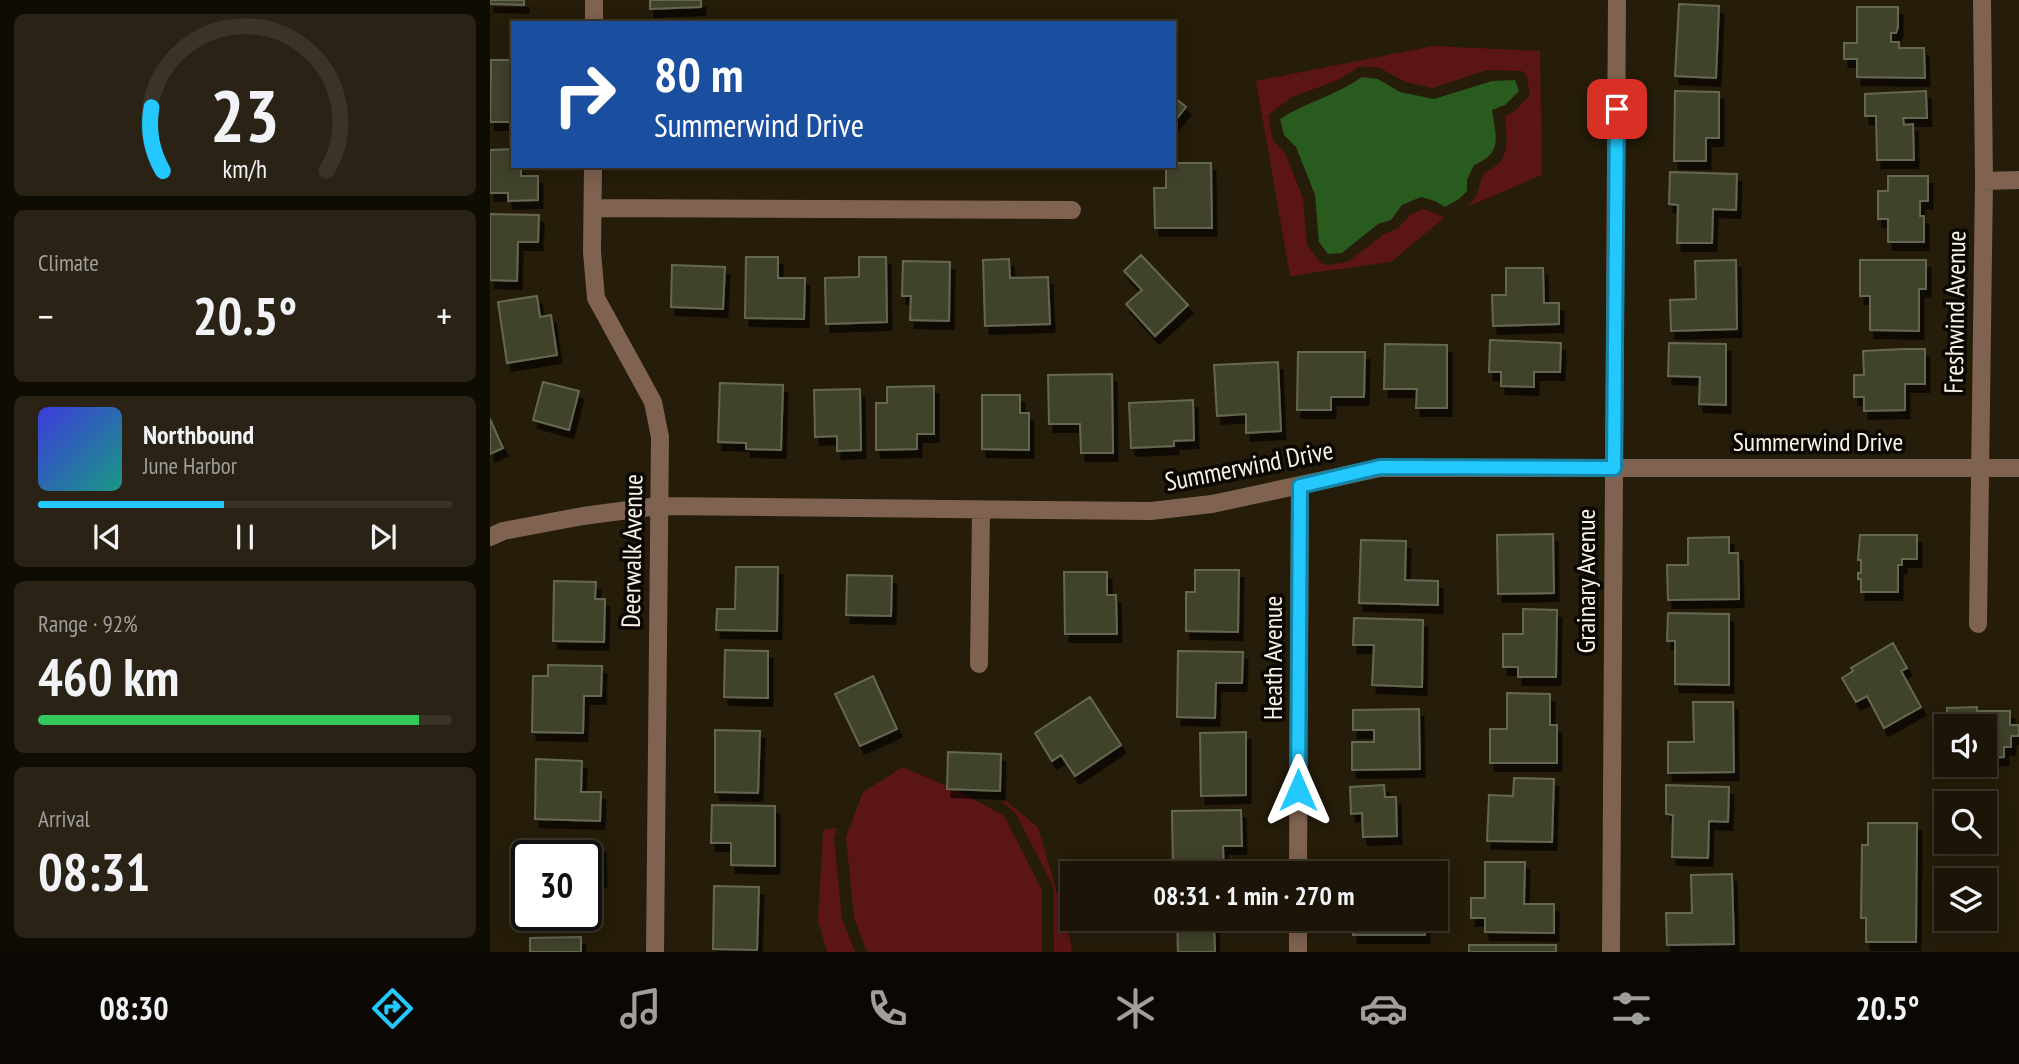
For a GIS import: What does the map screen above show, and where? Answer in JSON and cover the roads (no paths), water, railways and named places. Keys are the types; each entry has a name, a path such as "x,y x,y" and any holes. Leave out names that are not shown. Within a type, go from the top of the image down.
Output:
{"street":[{"path":"594,0 594,21"},
{"name":"Grainary Avenue","path":"1611,952 1617,0"},
{"name":"Freshwind Avenue","path":"1978,624 1984,181 1982,0"},
{"name":"Deerwalk Avenue","path":"593,168 592,252 596,298 653,402 660,437 655,952"},
{"path":"1984,181 2019,180"},
{"path":"593,208 1072,210"},
{"name":"Summerwind Drive","path":"490,537 503,531 583,516 658,506 1151,511 1212,505 1380,467 2019,468"},
{"name":"Heath Avenue","path":"1298,861 1300,486"},
{"path":"979,664 981,510"},
{"path":"1297,952 1298,931"}]}
